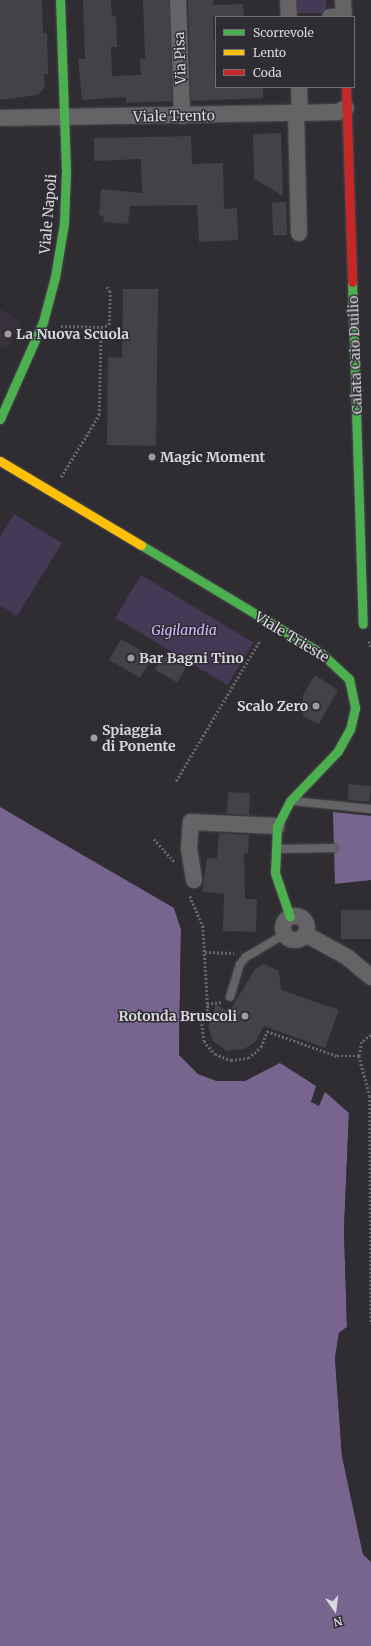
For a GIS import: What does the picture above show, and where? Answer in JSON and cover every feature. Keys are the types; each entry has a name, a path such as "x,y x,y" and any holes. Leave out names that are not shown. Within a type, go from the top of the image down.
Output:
{"street":[{"name":"Viale Napoli","path":"0,419 43,322 55,277 64,223 65,119 60,0"},
{"name":"Via Pisa","path":"178,0 182,116"},
{"path":"288,0 289,16"},
{"path":"343,0 344,16"},
{"path":"299,88 300,233"},
{"name":"Calata Caio Duilio","path":"346,88 363,624"},
{"name":"Viale Trento","path":"0,118 65,119 338,112 346,108"},
{"name":"Viale Trieste","path":"0,461 339,666 349,679 354,693 355,708 350,729 337,752 290,801 277,826 274,849 275,873 282,902 290,917"},
{"path":"194,880 189,848 191,822 277,826"},
{"path":"290,917 302,918 306,926 305,934 295,939 285,934 284,923 290,917"},
{"path":"305,934 347,957 371,977"}],"lane":[{"path":"290,801 371,809"},
{"path":"274,849 334,848"},
{"path":"230,997 240,964 246,957 285,934"}],"path":[{"path":"43,322 57,326 101,327 109,325 110,292 106,286"},
{"path":"59,481 98,415 101,327"},
{"path":"176,781 260,640"},
{"path":"205,952 225,951 246,957"},
{"path":"371,1035 362,1042 359,1056 370,1096 371,1324"}],"shaded area":[{"name":"La Nuova Scuola","path":"0,309 22,322 6,349 0,346"},
{"path":"0,807 174,908 181,929 179,1054 198,1074 217,1081 245,1081 280,1063 316,1086 311,1102 319,1106 325,1092 349,1113 344,1230 347,1327 339,1333 335,1358 342,1456 363,1554 371,1562 371,1646 0,1646"},
{"path":"333,812 371,816 371,880 335,884"}],"green space":[{"path":"294,0 326,0 326,13 294,13"},
{"path":"14,514 62,543 17,616 0,605 0,537"},
{"name":"Gigilandia","path":"141,575 253,642 228,685 115,618"}],"pier":[{"path":"173,905 183,929 181,1054 199,1072 217,1079 244,1079 271,1066 245,1081 217,1081 198,1074 179,1055 181,929"},
{"path":"346,1108 351,1113 346,1230 349,1327 341,1334 337,1358 344,1456 365,1553 371,1562 363,1554 342,1456 335,1358 339,1333 347,1327 344,1230 349,1113"}],"building":[{"path":"0,0 42,0 43,33 47,33 48,74 44,74 45,87 38,95 0,100"},
{"path":"83,0 111,0 112,16 116,16 117,47 111,47 112,76 141,75 140,59 145,59 143,0 169,0 172,101 126,103 126,97 82,100 78,59 85,59"},
{"path":"188,0 213,0 213,5 243,4 244,16 213,17 215,88 263,88 263,98 191,101"},
{"path":"281,133 283,196 254,179 253,134"},
{"path":"191,136 192,164 223,163 224,209 237,208 238,240 199,242 197,205 130,206 128,224 103,222 104,216 99,215 101,189 142,193 141,159 94,161 94,138"},
{"path":"272,202 286,202 287,235 273,235"},
{"path":"123,289 158,289 156,446 107,445 108,357 122,358"},
{"name":"Bar Bagni Tino","path":"121,639 152,657 140,678 109,660"},
{"path":"163,655 186,668 177,682 155,670"},
{"name":"Scalo Zero","path":"315,675 338,690 319,724 303,717 303,695"},
{"path":"349,784 371,786 370,802 348,800"},
{"path":"228,792 250,793 249,815 227,814"},
{"path":"219,833 249,835 248,853 244,853 245,899 257,899 256,932 223,931 224,894 202,892 207,858 217,858"},
{"path":"341,910 371,910 371,939 341,939"},
{"path":"264,964 279,971 281,990 339,1010 325,1048 264,1026 255,1042 244,1049 227,1051 213,1041 208,1027 216,1004 229,1012 255,969"}],"traffic: fast":[{"path":"0,419 43,322 55,277 64,223 66,171 60,0"},
{"path":"352,282 363,624"},
{"path":"141,545 321,653 349,679 355,708 350,729 337,752 290,801 277,826 275,873 290,917"}],"traffic: slow":[{"path":"0,461 141,545"}],"traffic: jam":[{"path":"346,88 352,282"}],"place":[{"name":"La Nuova Scuola","path":"8,334"},
{"name":"Magic Moment","path":"152,457"},
{"name":"Bar Bagni Tino","path":"131,658"},
{"name":"Scalo Zero","path":"316,706"},
{"name":"Spiaggia di Ponente","path":"94,738"},
{"name":"Rotonda Bruscoli","path":"245,1016"}]}
